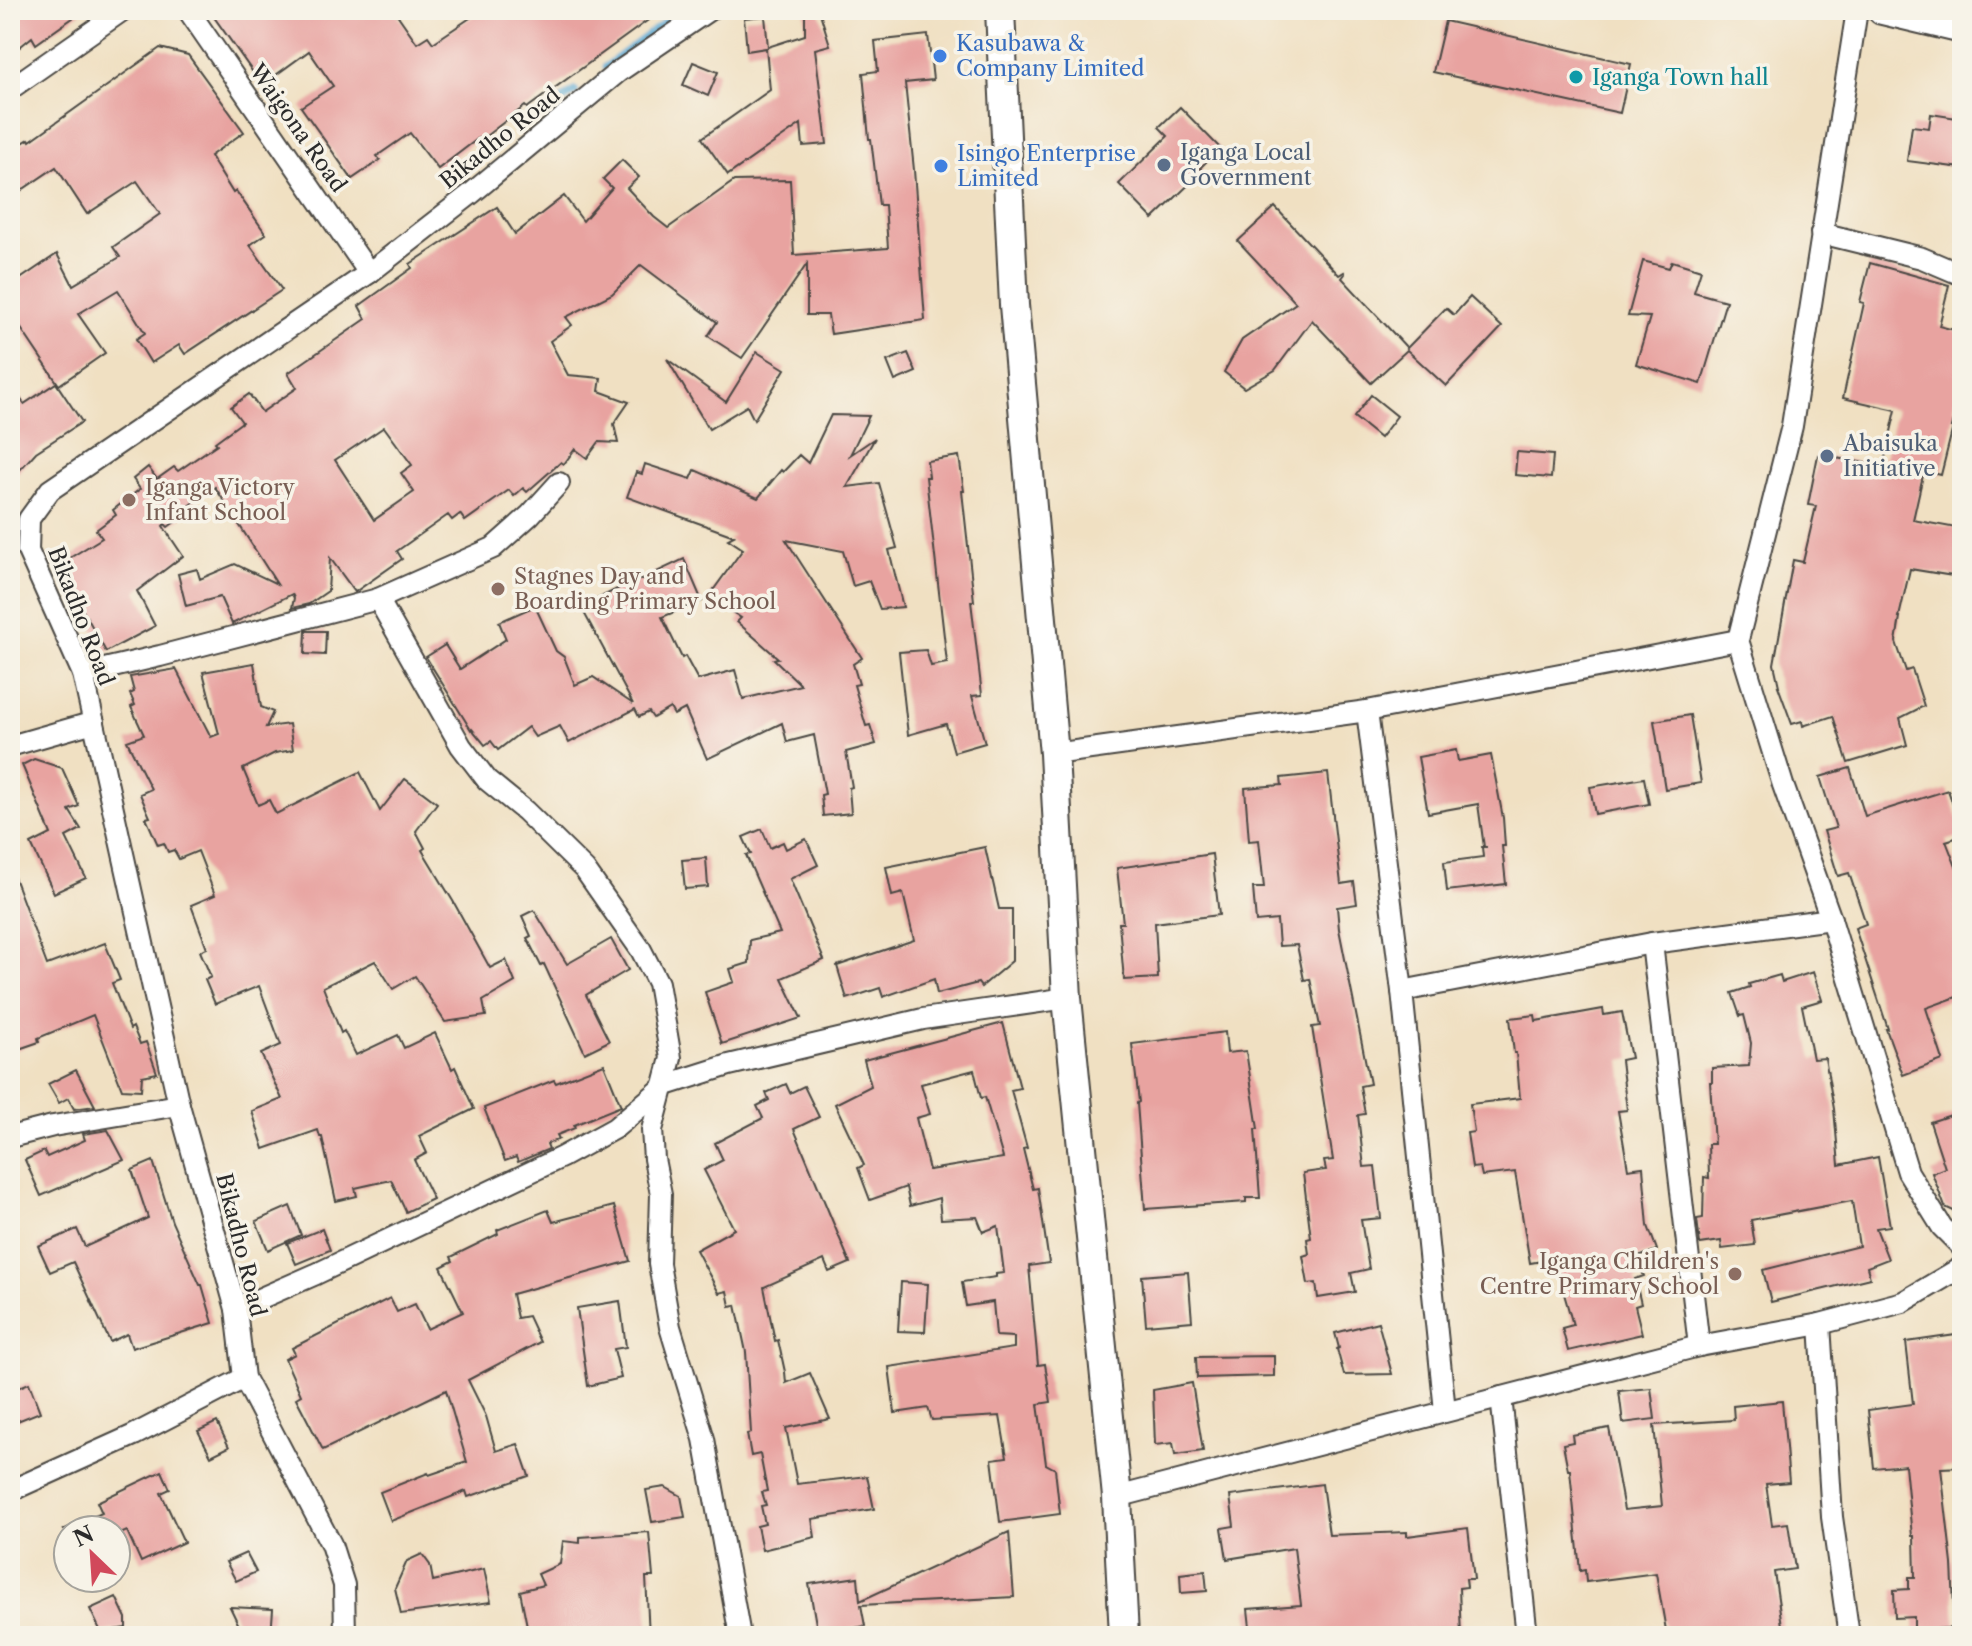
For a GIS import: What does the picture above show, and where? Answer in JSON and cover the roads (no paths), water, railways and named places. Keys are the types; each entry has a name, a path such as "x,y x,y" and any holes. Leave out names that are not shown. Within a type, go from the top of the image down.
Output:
{"street":[{"path":"10,89 123,10"},
{"name":"Waigona Road","path":"188,10 369,273"},
{"name":"Bikadho Road","path":"345,1636 344,1585 331,1544 244,1378 236,1309 179,1105 83,674 28,551 29,519 50,490 369,273 472,193 618,72 709,10"},
{"path":"1857,10 1792,426 1738,640 1783,785 1831,919 1908,1172 1942,1227 1962,1247"},
{"path":"1882,10 1962,29"},
{"path":"1001,11 1014,305 1054,754 1067,998 1117,1497 1124,1636"},
{"path":"1821,233 1922,258 1962,275"},
{"path":"83,674 378,599 493,548 530,515 559,483"},
{"path":"378,599 461,746 487,780 525,811 585,870 641,950 658,983 671,1058 652,1130 661,1194 659,1264 670,1327 704,1439 740,1636"},
{"path":"1054,754 1367,711 1738,640"},
{"path":"1367,711 1402,991 1445,1411"},
{"path":"10,746 94,722"},
{"path":"1402,991 1652,943 1831,919"},
{"path":"1652,943 1699,1346"},
{"path":"236,1309 562,1157 615,1128 666,1085 729,1065 923,1019 1067,998"},
{"path":"10,1137 53,1126 179,1105"},
{"path":"1117,1497 1699,1346 1820,1324 1903,1302 1962,1267"},
{"path":"1820,1324 1832,1517 1849,1636"},
{"path":"10,1491 134,1435 244,1378"},
{"path":"1501,1397 1527,1636"}],"waterway":[{"path":"606,67 682,10"},
{"path":"543,113 575,91"}],"place":[{"name":"Kasubawa & Company Limited","path":"940,56"},
{"name":"Iganga Town hall","path":"1576,77"},
{"name":"Iganga Local Government","path":"1164,165"},
{"name":"Isingo Enterprise Limited","path":"941,166"},
{"name":"Abaisuka Initiative","path":"1827,456"},
{"name":"Iganga Victory Infant School","path":"129,500"},
{"name":"Stagnes Day and Boarding Primary School","path":"498,589"},
{"name":"Iganga Children's Centre Primary School","path":"1735,1274"}]}
